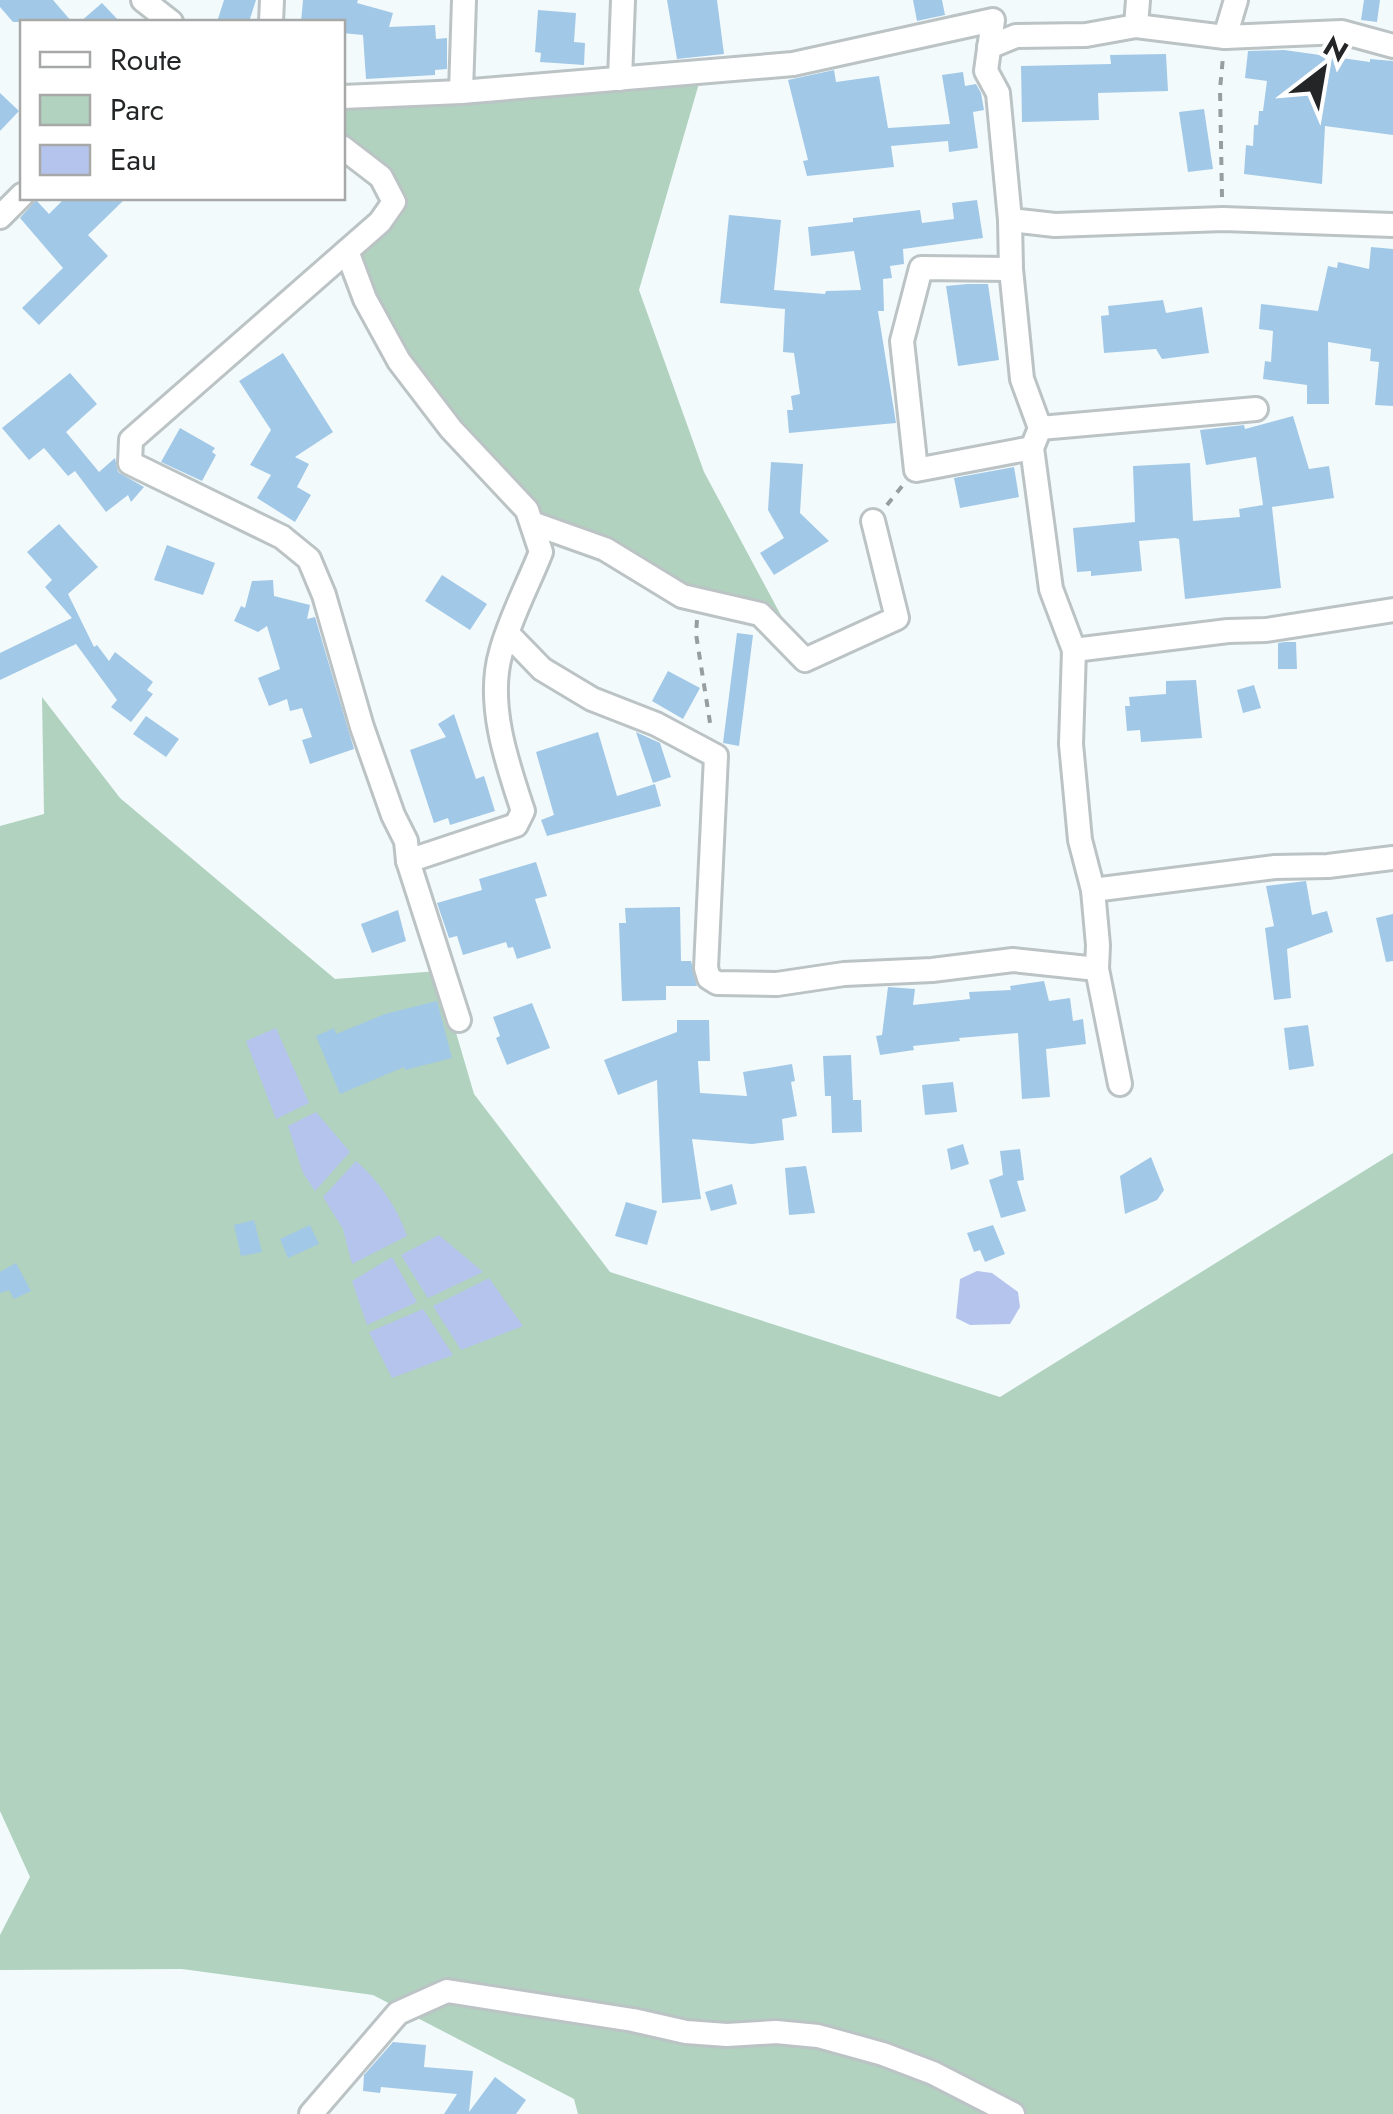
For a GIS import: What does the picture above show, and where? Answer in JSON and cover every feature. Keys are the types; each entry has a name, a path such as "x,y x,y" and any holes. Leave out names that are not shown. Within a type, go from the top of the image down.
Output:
{"street":[{"path":"143,0 168,20"},
{"path":"460,92 464,0"},
{"path":"620,79 622,0"},
{"path":"1136,26 1138,0"},
{"path":"1225,37 1236,0"},
{"path":"345,97 460,92 792,64 993,20 986,71 998,92 1022,379 1036,438 1050,589 1074,650 1071,744 1080,840 1093,890 1097,968 1120,1084"},
{"path":"989,48 1016,36 1086,35 1136,26 1225,37 1342,32 1393,46"},
{"path":"345,149 382,178 394,202 380,222 131,440 130,463 282,537 309,559 324,594 374,762 406,841 408,861 459,1020"},
{"path":"0,217 20,197"},
{"path":"1010,220 1055,224 1223,219 1393,225"},
{"path":"347,251 366,299 400,361 451,428 526,510 541,552 501,650 496,691 502,740 523,811 521,818 516,825 408,861"},
{"path":"1011,269 921,268 902,341 916,470 1036,438 1256,409"},
{"path":"532,523 605,549 682,596 760,614 805,660 897,618 873,521"},
{"path":"1074,650 1266,630 1393,610"},
{"path":"508,634 542,670 592,699 656,724 716,756 706,968 709,978 717,983 776,984 844,974 932,970 1013,960 1097,968"},
{"path":"1093,890 1275,866 1328,866 1393,858"},
{"path":"311,2114 398,2012 447,1990 686,2032 818,2036 933,2073 1012,2114"}],"path":[{"path":"1223,219 1220,89 1225,37"},
{"path":"873,521 916,470"},
{"path":"698,600 696,634 716,756"}],"green space":[{"path":"702,73 639,290 704,472 805,660 760,614 682,596 532,523 451,429 347,251 394,202 345,149 345,97"},
{"path":"42,697 120,798 335,979 438,971 474,1094 610,1272 1000,1397 1393,1153 1393,2114 578,2114 574,2099 373,1995 182,1969 0,1970 0,1935 30,1877 0,1811 0,826 44,814"}],"water":[{"path":"276,1028 309,1103 276,1119 246,1041"},
{"path":"316,1112 350,1152 315,1191 303,1173 288,1126"},
{"path":"356,1161 386,1195 407,1236 352,1264 343,1229 323,1197"},
{"path":"439,1235 483,1272 428,1298 401,1255"},
{"path":"392,1257 417,1302 367,1325 352,1281"},
{"path":"977,1271 992,1273 1018,1292 1020,1307 1010,1324 970,1325 956,1318 960,1279"},
{"path":"489,1278 523,1326 461,1350 433,1306"},
{"path":"423,1309 453,1355 392,1378 369,1332"}],"building":[{"path":"0,0 53,0 70,20 13,22 0,7"},
{"path":"224,0 256,0 250,20 218,20"},
{"path":"303,0 358,0 357,3 393,13 389,27 435,25 436,39 447,38 447,69 435,70 435,75 366,79 363,35 345,33 345,20 301,20"},
{"path":"667,0 717,0 724,54 677,59"},
{"path":"913,0 942,0 945,15 917,21"},
{"path":"1364,0 1380,0 1377,22 1361,20"},
{"path":"102,3 118,20 82,20"},
{"path":"538,10 576,13 574,42 585,43 584,65 540,62 541,53 535,52"},
{"path":"1284,50 1370,62 1393,61 1393,135 1325,126 1322,184 1244,174 1246,145 1253,146 1254,125 1258,125 1259,111 1263,111 1267,81 1245,78 1248,51"},
{"path":"1166,54 1168,91 1098,93 1099,120 1022,122 1021,66 1111,64 1110,55"},
{"path":"834,70 836,82 879,76 888,128 950,124 942,75 963,72 965,86 976,84 981,93 984,110 973,112 978,148 949,152 948,141 891,146 894,167 807,176 803,161 808,160 788,80"},
{"path":"0,93 19,111 0,131"},
{"path":"1204,109 1213,169 1188,172 1179,112"},
{"path":"36,200 49,214 63,200 124,200 88,235 108,256 39,325 22,308 63,268 20,218"},
{"path":"977,200 983,238 903,249 904,264 890,266 892,278 883,279 884,311 878,311 896,423 789,433 787,410 793,410 791,396 800,394 794,353 783,352 785,309 720,303 729,215 781,220 774,290 825,294 861,290 854,251 811,256 808,227 920,210 922,223 954,219 952,203"},
{"path":"1371,247 1393,249 1393,406 1375,405 1379,362 1370,361 1371,349 1328,342 1329,404 1307,404 1307,385 1263,379 1265,361 1271,362 1273,331 1259,329 1261,304 1318,311 1328,266 1337,268 1338,262 1369,269"},
{"path":"988,284 999,360 958,366 946,286"},
{"path":"1163,300 1166,313 1202,307 1209,353 1162,359 1156,349 1104,353 1101,316 1109,315 1108,306"},
{"path":"283,353 333,432 295,457 309,464 297,487 311,495 295,522 257,498 271,475 250,465 271,430 239,381"},
{"path":"70,373 97,404 66,432 99,472 115,458 118,472 144,487 131,502 128,495 106,512 75,471 68,476 44,448 29,460 2,428"},
{"path":"1293,416 1309,469 1329,466 1334,498 1272,507 1281,588 1185,599 1179,539 1175,538 1139,541 1142,571 1091,576 1091,571 1077,572 1073,528 1135,522 1133,466 1190,463 1193,521 1240,517 1239,509 1263,505 1256,457 1206,465 1200,430 1244,425 1245,429"},
{"path":"180,428 215,448 212,452 216,455 202,481 161,462"},
{"path":"771,462 803,464 800,513 829,541 774,575 760,553 784,538 768,510"},
{"path":"1014,467 1019,497 960,508 954,478"},
{"path":"59,524 98,567 68,594 94,647 97,645 109,661 115,652 153,682 147,690 153,694 131,722 111,707 117,700 76,644 0,680 0,653 72,618 45,587 52,580 27,552"},
{"path":"167,545 215,563 203,595 154,580"},
{"path":"442,575 487,604 470,630 425,601"},
{"path":"273,580 274,596 310,605 307,619 315,617 354,749 310,764 302,740 312,737 302,708 290,711 287,699 269,706 258,678 280,669 267,626 258,632 234,621 241,606 245,608 252,581"},
{"path":"737,633 753,635 739,746 723,743"},
{"path":"1296,642 1297,669 1278,669 1278,643"},
{"path":"668,671 700,688 683,719 652,701"},
{"path":"1196,680 1202,738 1141,742 1140,730 1127,731 1125,706 1130,706 1129,697 1166,694 1166,681"},
{"path":"1254,685 1261,708 1243,713 1237,690"},
{"path":"454,714 476,779 484,776 495,811 450,825 448,818 434,823 410,750 446,737 438,724"},
{"path":"146,716 179,739 166,757 133,734"},
{"path":"598,732 617,796 655,784 661,806 547,836 541,820 554,815 536,752"},
{"path":"636,732 660,743 671,777 653,783"},
{"path":"536,862 547,896 535,899 551,948 517,959 513,947 508,948 506,942 463,955 457,936 449,938 437,903 482,890 479,879"},
{"path":"1306,881 1312,915 1327,911 1333,932 1287,949 1291,998 1274,1000 1265,928 1274,926 1266,886"},
{"path":"680,907 681,961 691,961 697,986 666,986 666,1000 622,1001 619,923 626,923 625,908"},
{"path":"398,910 406,941 372,953 361,924"},
{"path":"1393,914 1393,961 1386,962 1376,918"},
{"path":"1044,981 1049,1001 1070,998 1073,1021 1083,1019 1086,1044 1046,1049 1050,1097 1022,1099 1018,1033 959,1038 960,1041 913,1046 914,1050 880,1055 876,1036 882,1035 888,987 915,989 913,1005 970,999 969,992 1011,990 1010,986"},
{"path":"437,1001 452,1058 405,1070 404,1067 340,1094 316,1036 334,1028 336,1034 385,1014"},
{"path":"532,1003 550,1048 507,1065 493,1017"},
{"path":"677,1020 709,1020 710,1061 698,1061 700,1093 747,1096 743,1072 792,1064 797,1116 782,1119 784,1140 752,1144 692,1139 701,1199 662,1203 657,1080 618,1095 604,1060 677,1032"},
{"path":"1308,1025 1314,1066 1289,1070 1284,1028"},
{"path":"851,1055 853,1100 861,1100 862,1132 832,1133 831,1096 825,1096 823,1056"},
{"path":"953,1082 957,1112 925,1115 922,1085"},
{"path":"963,1144 969,1164 951,1170 947,1149"},
{"path":"1020,1149 1024,1180 1017,1181 1026,1211 1001,1218 989,1180 1003,1175 1000,1151"},
{"path":"1151,1157 1164,1190 1157,1200 1125,1214 1120,1176"},
{"path":"806,1166 815,1213 789,1215 785,1168"},
{"path":"732,1184 737,1204 711,1211 705,1192"},
{"path":"626,1202 657,1211 647,1245 615,1236"},
{"path":"254,1220 262,1252 241,1256 234,1225"},
{"path":"310,1225 319,1244 288,1258 280,1239"},
{"path":"993,1225 1005,1254 985,1262 980,1250 974,1252 967,1233"},
{"path":"16,1263 31,1291 14,1299 9,1290 0,1293 0,1272"},
{"path":"393,2042 426,2045 424,2067 473,2071 469,2112 495,2077 526,2100 516,2114 444,2114 457,2094 381,2087 380,2093 363,2091 364,2075"}]}
